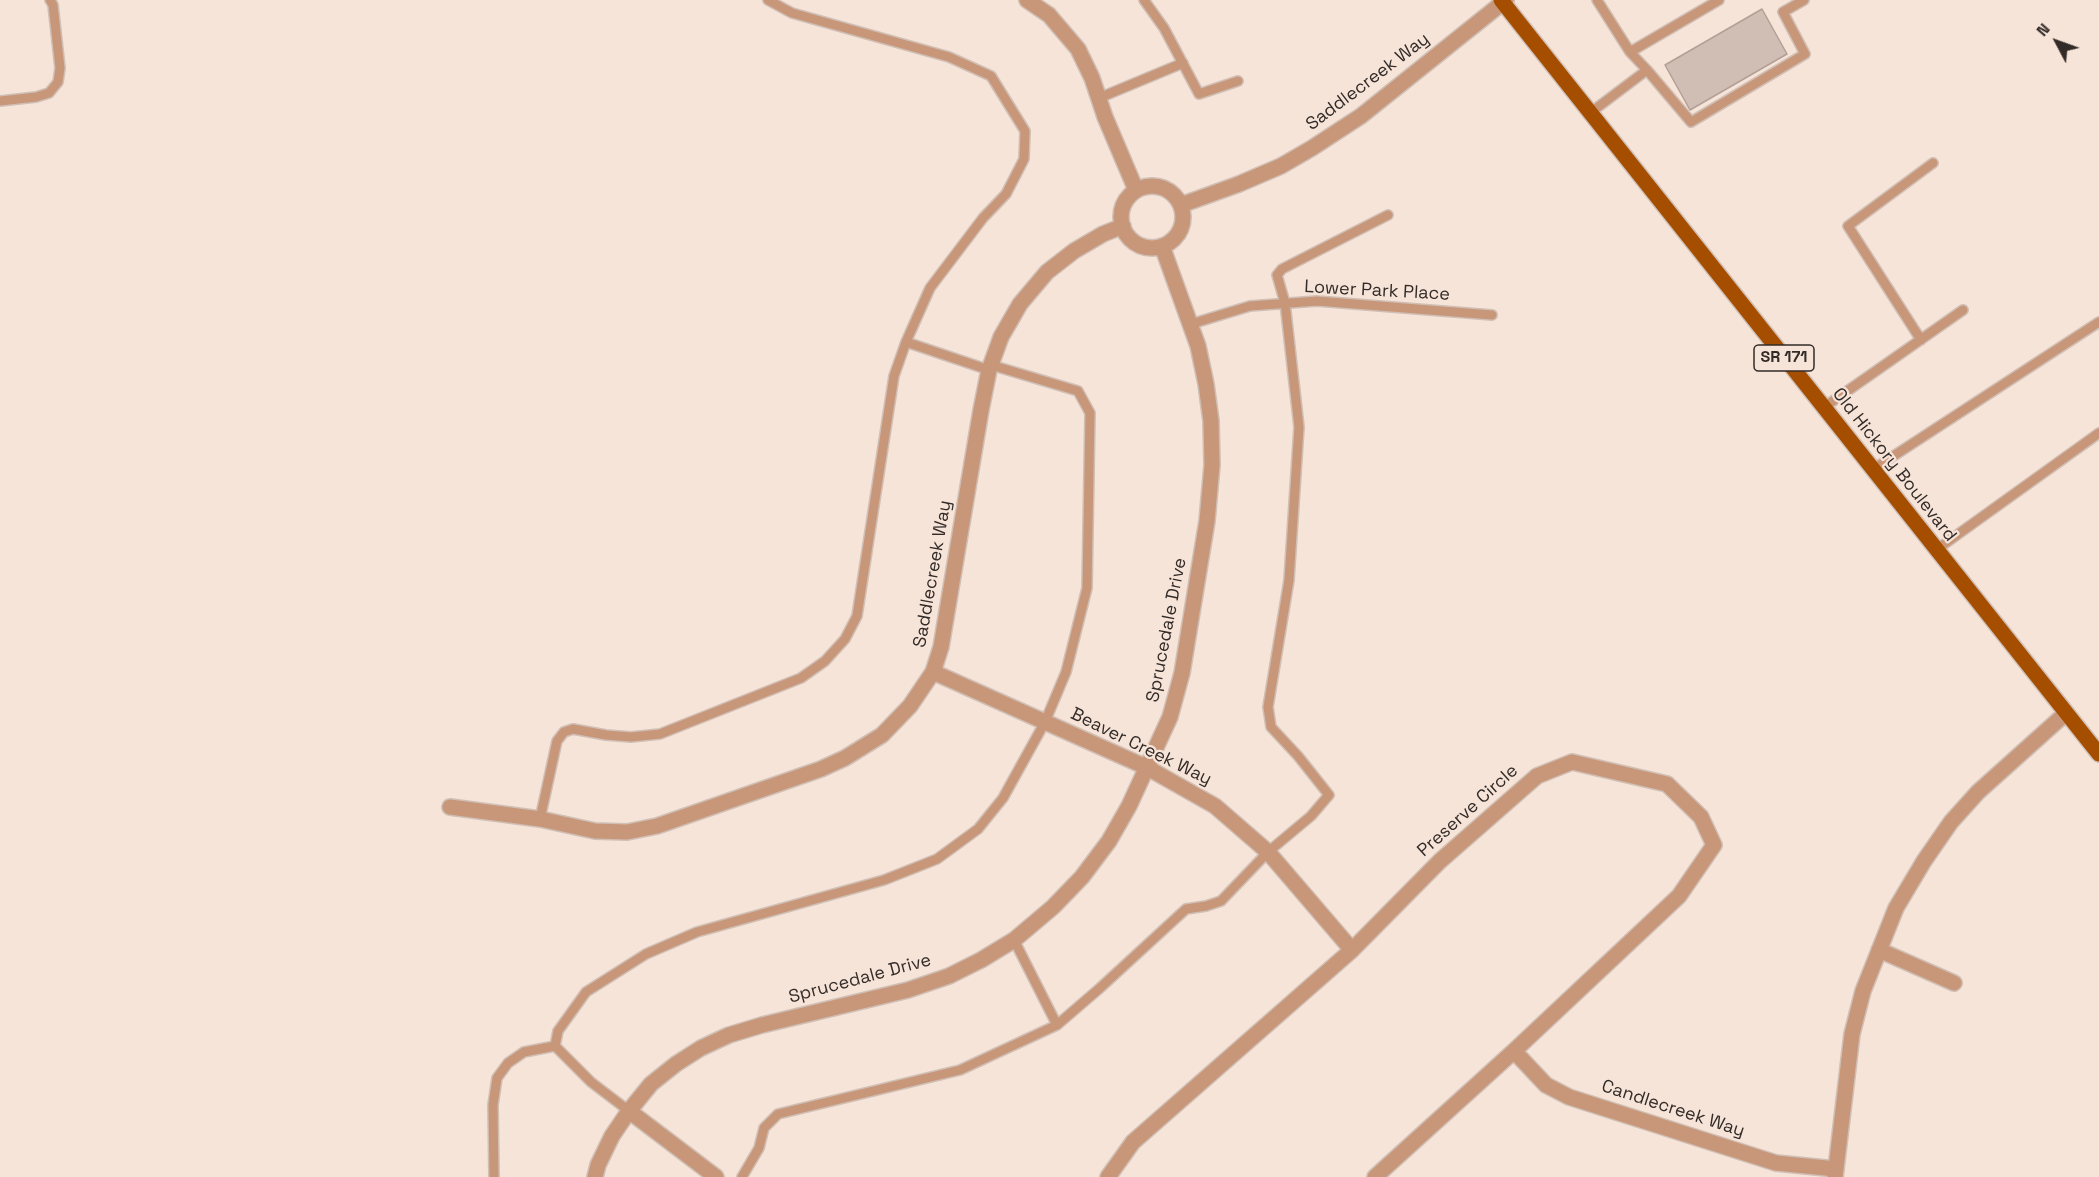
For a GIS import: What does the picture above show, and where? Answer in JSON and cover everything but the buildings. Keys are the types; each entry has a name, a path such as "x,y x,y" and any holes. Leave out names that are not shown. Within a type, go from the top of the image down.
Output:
{"main road":[{"name":"Old Hickory Boulevard","path":"1503,1 2099,754"}],"street":[{"path":"1027,0 1049,15 1078,49 1092,78 1136,190"},
{"name":"Saddlecreek Way","path":"1181,205 1281,166 1312,148 1361,116 1503,1"},
{"path":"1148,186 1159,186 1170,191 1181,205 1183,217 1180,230 1173,240 1162,246 1141,246 1128,236 1123,226 1121,215 1124,203 1136,190 1148,186"},
{"name":"Saddlecreek Way","path":"450,807 540,819 595,831 627,832 657,826 821,769 845,758 882,735 910,706 933,672 941,647 990,367 1001,337 1020,304 1047,272 1074,251 1123,226"},
{"name":"Sprucedale Drive","path":"594,1177 612,1136 629,1111 651,1084 676,1064 701,1048 729,1035 908,990 949,976 981,960 1014,940 1053,907 1082,877 1109,841 1129,806 1170,717 1182,674 1207,521 1212,465 1211,421 1206,384 1191,324 1162,246"},
{"name":"Beaver Creek Way","path":"933,672 1146,767 1215,806 1268,852 1353,950"},
{"path":"1835,1173 1852,1034 1863,991 1896,908 1951,822 1978,792 2066,714"},
{"name":"Preserve Circle","path":"1108,1177 1133,1142 1353,950 1440,861 1537,776 1572,762 1667,784 1701,817 1714,845 1679,896 1514,1051 1375,1177"},
{"path":"1879,950 1954,983"},
{"name":"Candlecreek Way","path":"1514,1051 1546,1085 1569,1097 1776,1163 1835,1173"},
{"path":"629,1111 716,1177"}],"lane":[{"path":"0,101 36,97 49,93 58,82 60,68 53,5 50,0"},
{"path":"540,819 557,741 564,732 573,729 631,737 660,734 801,678 825,661 845,639 857,616 894,376 906,342 930,288 983,218 1006,194 1024,159 1025,131 990,76 948,57 792,13 768,0"},
{"path":"1144,0 1164,28 1199,94 1238,81"},
{"path":"1597,0 1630,52 1691,122 1805,54 1783,12 1804,0"},
{"path":"1630,52 1719,0"},
{"path":"1099,98 1183,63"},
{"path":"1590,113 1647,70"},
{"path":"1921,340 1848,226 1933,163"},
{"path":"742,1177 759,1148 764,1128 778,1114 960,1070 1057,1025 1186,909 1221,901 1268,852 1311,816 1329,795 1298,756 1271,728 1268,707 1289,580 1299,427 1285,303 1277,275 1282,269 1388,215"},
{"name":"Lower Park Place","path":"1191,324 1250,306 1317,300 1492,315"},
{"path":"1823,408 1963,310"},
{"path":"1872,470 2099,322"},
{"path":"555,1046 558,1030 586,992 646,954 697,932 884,880 937,859 978,829 1003,798 1045,722 1066,672 1087,588 1090,413 1078,391 906,342"},
{"path":"1936,550 2099,434"},
{"path":"1014,940 1057,1025"},
{"path":"555,1046 591,1082 629,1111"},
{"path":"494,1177 493,1105 497,1078 508,1063 524,1052 555,1046"}]}
